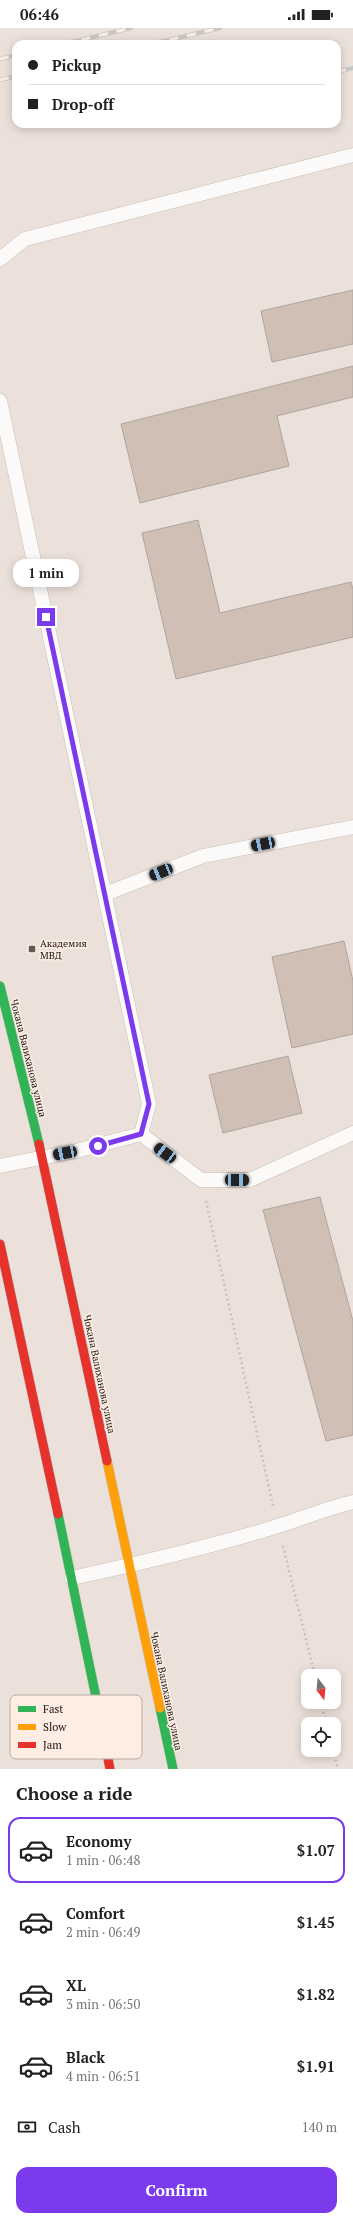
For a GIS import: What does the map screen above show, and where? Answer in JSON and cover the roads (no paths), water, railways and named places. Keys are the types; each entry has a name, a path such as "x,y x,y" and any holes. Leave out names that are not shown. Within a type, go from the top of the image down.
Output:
{"main road":[{"name":"Чокана Валиханова улица","path":"0,986 42,1157 173,1769"},
{"path":"0,1244 72,1578 95,1695"},
{"path":"108,1759 110,1769"}],"lane":[{"path":"0,258 25,239 353,155"},
{"path":"0,401 149,1104 141,1134"},
{"path":"105,894 203,856 353,827"},
{"path":"141,1134 201,1180 250,1180 353,1133"},
{"path":"0,1166 141,1134"},
{"path":"72,1578 130,1566 278,1526 330,1507 353,1502"}],"railway":[{"path":"81,40 131,28"},
{"path":"169,40 220,28"},
{"path":"0,59 12,56"},
{"path":"341,71 353,68"},
{"path":"0,80 12,77"}],"place":[{"name":"Академия МВД","path":"32,949"}]}
